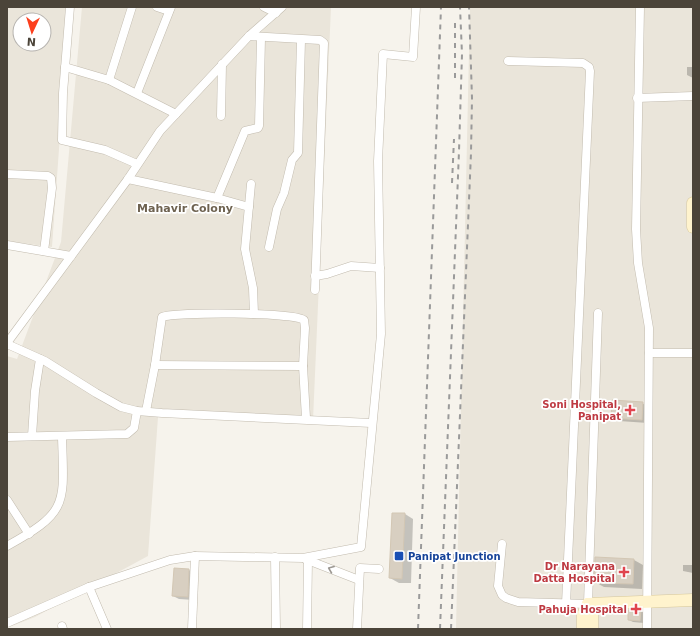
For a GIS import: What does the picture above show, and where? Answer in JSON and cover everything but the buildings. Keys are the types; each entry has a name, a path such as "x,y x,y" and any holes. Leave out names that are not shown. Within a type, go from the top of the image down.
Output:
{"street":[{"path":"70,7 65,67 62,140 104,150 137,164"},
{"path":"109,80 132,7"},
{"path":"137,93 170,9 157,7"},
{"path":"264,7 279,10"},
{"path":"7,623 89,587 156,564 195,556 305,559 361,547 381,334 378,161 383,54 412,57 416,7"},
{"path":"640,7 637,98 636,248 649,328 648,629"},
{"path":"279,10 249,36 160,131 137,164 128,180 7,344 40,359 96,393 121,406 141,411 306,418 372,423"},
{"path":"249,36 261,38 322,40 324,43 315,290"},
{"path":"217,198 245,131 258,128 259,126 261,38"},
{"path":"269,247 276,211 284,193 292,160 298,153 301,40"},
{"path":"508,61 582,63 589,67 590,70 566,604"},
{"path":"221,116 222,64"},
{"path":"65,67 109,80 176,114"},
{"path":"637,98 693,96"},
{"path":"7,174 48,176 51,178 52,188 44,251"},
{"path":"128,180 217,198 249,207"},
{"path":"251,184 245,249 253,288 254,314"},
{"path":"693,203 693,227"},
{"path":"7,245 71,256"},
{"path":"315,276 351,266 380,268"},
{"path":"592,629 592,615 588,604 598,313"},
{"path":"7,437 62,437 127,434 134,428 141,411 155,364 160,322 163,317 254,314 300,317 304,320 305,328 303,366 306,418"},
{"path":"649,352 693,353"},
{"path":"32,436 34,391 40,359"},
{"path":"155,364 303,366"},
{"path":"7,546 29,534 50,517 60,502 63,486 62,437"},
{"path":"7,500 29,534"},
{"path":"502,544 498,586 502,594 511,600 518,602 566,604 693,600"},
{"path":"192,629 195,556"},
{"path":"275,557 276,629"},
{"path":"305,559 359,580"},
{"path":"305,559 307,629"},
{"path":"357,629 360,568 379,569"},
{"path":"89,587 107,629"},
{"path":"583,629 583,615 588,604"}],"shaded area":[{"path":"7,7 67,7 63,93 52,247 7,241"},
{"name":"Mahavir Colony","path":"82,7 331,7 313,420 158,417 148,556 35,617 7,628 7,356 17,359 61,242"},
{"path":"470,7 693,7 693,629 456,629"}],"railway":[{"path":"418,629 441,7"},
{"path":"440,629 459,151 462,54 460,7"},
{"path":"451,629 471,153 472,98 469,7"},
{"path":"455,23 455,83"},
{"path":"452,183 454,139"}],"place":[{"name":"Soni Hospital, Panipat","path":"630,410"},
{"name":"Panipat Junction","path":"399,556"},
{"name":"Dr Narayana Datta Hospital","path":"624,572"},
{"name":"Pahuja Hospital","path":"636,609"}],"district":[{"name":"Mahavir Colony","path":"185,208"}]}
